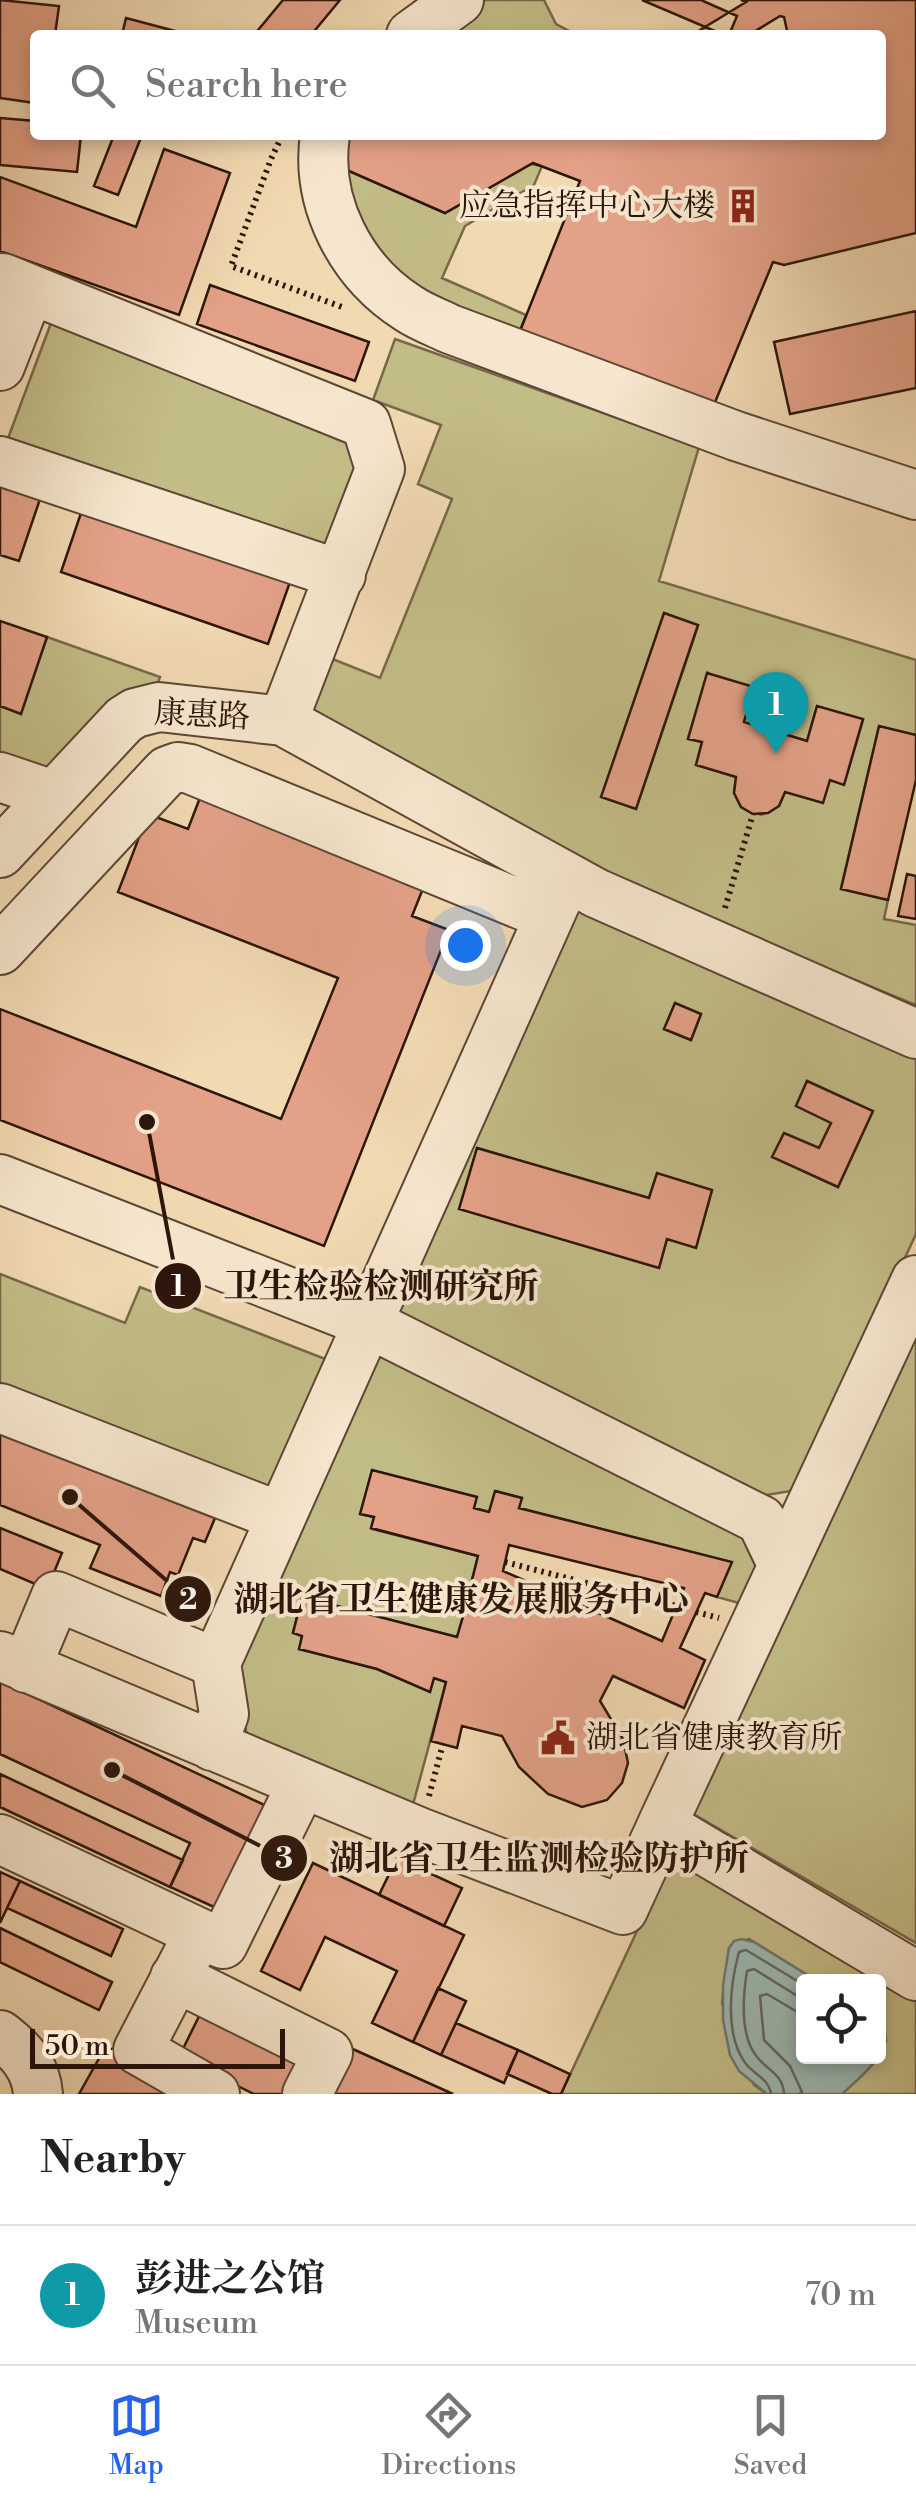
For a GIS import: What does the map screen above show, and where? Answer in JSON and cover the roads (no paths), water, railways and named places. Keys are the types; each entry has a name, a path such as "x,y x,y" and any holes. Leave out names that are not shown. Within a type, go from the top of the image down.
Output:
{"street":[{"path":"418,30 459,0"},
{"path":"325,140 322,178 340,230 372,278 412,311 450,329 736,436 916,495"},
{"path":"0,366 15,283 366,424 380,469 283,720 558,896 714,944 916,1034"},
{"path":"0,462 340,574"},
{"name":"康惠路","path":"0,853 124,720 148,708 283,720"},
{"path":"0,950 167,771 178,767 520,906 558,896"},
{"path":"0,777 53,795"},
{"path":"212,1746 224,1714 216,1663 558,896"},
{"path":"0,1179 368,1323 761,1520 783,1566"},
{"path":"216,1663 56,1596 13,1662 419,1832 624,1910 913,1293"},
{"path":"0,1408 281,1516"},
{"path":"761,1520 809,1509"},
{"path":"0,1839 224,1944 302,1784"},
{"path":"662,1825 916,1976"},
{"path":"199,1933 138,2050 214,2094"},
{"path":"176,1978 328,2053 307,2094"},
{"path":"0,2035 26,2059 37,2080 38,2094"}],"water":[{"path":"734,1941 754,1942 806,1974 796,1974 796,2064 872,2064 842,2094 767,2094 739,2071 730,2055 723,2020 723,1985 729,1948"}],"place":[{"name":"应急指挥中心大楼","path":"743,206"},
{"name":"彭进之公馆","path":"776,754"},
{"name":"卫生检验检测研究所","path":"147,1122"},
{"name":"湖北省卫生健康发展服务中心","path":"70,1497"},
{"name":"湖北省健康教育所","path":"558,1738"},
{"name":"湖北省卫生监测检验防护所","path":"112,1770"}]}
